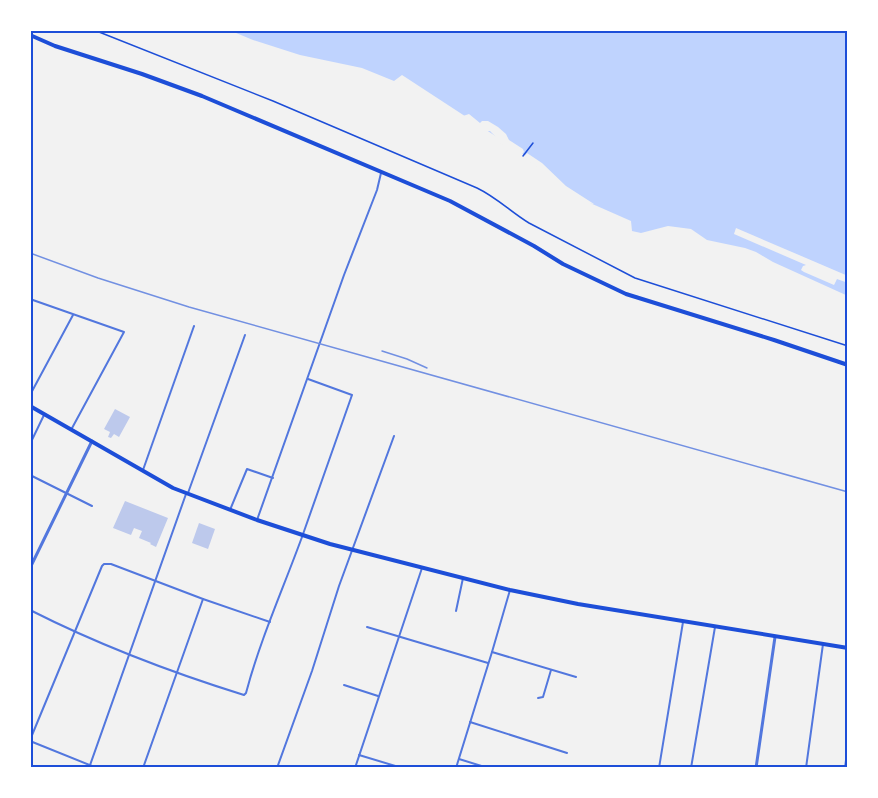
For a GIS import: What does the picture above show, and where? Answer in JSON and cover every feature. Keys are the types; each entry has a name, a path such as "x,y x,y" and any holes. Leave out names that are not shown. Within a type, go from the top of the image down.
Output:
{"main road":[{"path":"30,35 55,46 202,96 450,201 564,264 626,294 848,365"},
{"path":"30,406 173,488 302,536 510,590 578,604 848,648"}],"street":[{"path":"257,520 381,173"},
{"path":"30,299 124,332 71,430"},
{"path":"30,394 74,315"},
{"path":"143,471 194,326"},
{"path":"89,767 245,335"},
{"path":"30,610 128,655 205,683 246,693 352,395 308,379"},
{"path":"30,444 44,415"},
{"path":"276,768 394,436"},
{"path":"30,568 92,441"},
{"path":"230,510 247,469 273,478"},
{"path":"30,475 92,506"},
{"path":"97,768 89,767 30,741 104,564 111,564 270,622"},
{"path":"355,768 422,568"},
{"path":"456,611 464,578"},
{"path":"456,768 510,590"},
{"path":"143,768 203,599"},
{"path":"658,768 683,621"},
{"path":"367,627 488,663"},
{"path":"691,768 715,627"},
{"path":"756,768 775,637"},
{"path":"806,768 823,644"},
{"path":"492,652 576,677"},
{"path":"538,698 543,697 551,670"},
{"path":"344,685 378,696"},
{"path":"470,722 567,753"},
{"path":"844,768 848,744"},
{"path":"359,755 402,768"},
{"path":"459,759 488,768"}],"path":[{"path":"94,30 273,101 483,191 529,224 635,278 848,346"},
{"path":"523,156 533,143"}],"water":[{"path":"229,30 848,30 848,296 756,252 707,240 691,229 668,226 641,233 632,231 631,221 572,195 546,169 402,75 394,81 362,68 300,55"}],"pier":[{"path":"469,114 480,123 488,121 498,127 524,152 520,156 499,142 490,131 482,131 464,118 463,116"},
{"path":"527,153 542,163 566,186 594,204 585,203 563,191 544,171 523,158"},
{"path":"736,228 848,276 848,283 837,279 834,285 804,272 801,270 806,265 734,234"}],"building":[{"path":"115,409 130,417 119,437 114,434 111,438 108,437 110,432 104,429"},
{"path":"125,501 168,518 156,547 139,538 142,531 134,528 131,535 113,528"},
{"path":"199,523 215,529 208,549 192,543"}],"railway":[{"path":"30,253 98,278 189,307 848,492"},
{"path":"382,351 427,368"}]}
